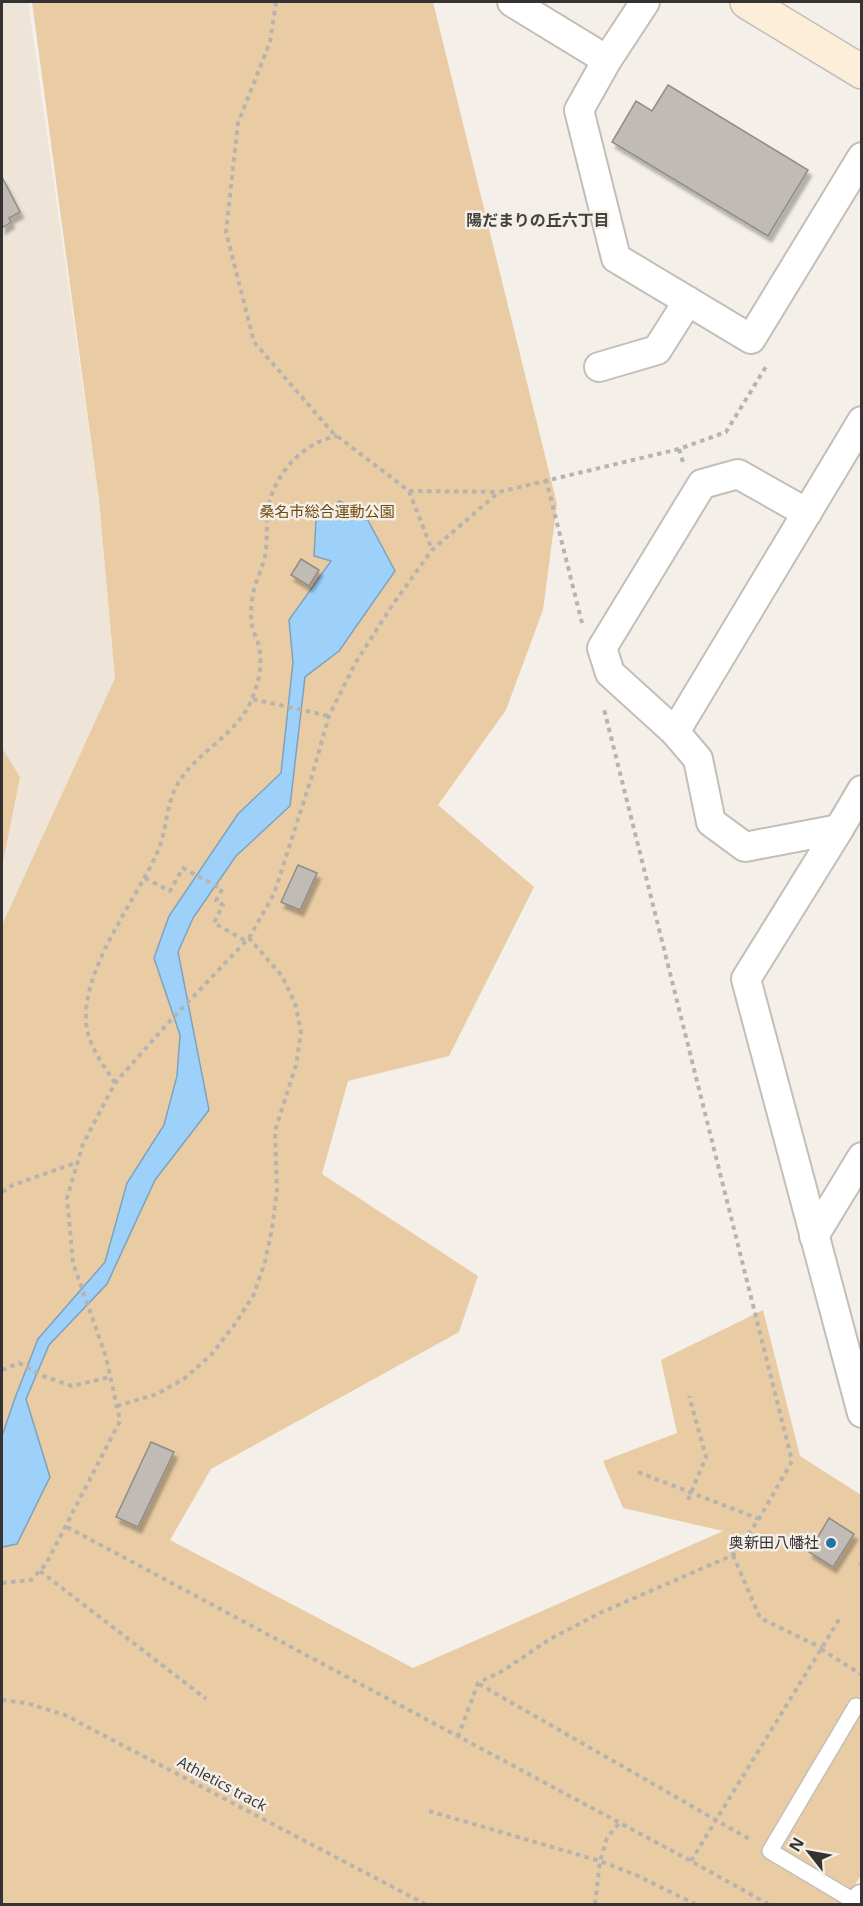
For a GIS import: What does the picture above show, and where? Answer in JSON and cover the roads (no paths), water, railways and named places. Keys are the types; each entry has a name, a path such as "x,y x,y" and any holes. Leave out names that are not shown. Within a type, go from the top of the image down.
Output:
{"street":[{"path":"512,2 607,60"},
{"path":"645,2 607,60 579,110 616,258 751,339 861,157"},
{"path":"747,2 861,72"},
{"path":"598,367 657,350 688,301"},
{"path":"675,732 861,421"},
{"path":"807,513 738,474 702,484 602,648 610,673 675,732 698,759 711,822 745,847 850,827"},
{"path":"861,790 850,827 746,979 861,1413"},
{"path":"813,1236 861,1157"},
{"path":"859,1904 861,1899"}],"lane":[{"path":"856,1706 770,1851 859,1904"}],"water":[{"path":"339,501 363,511 395,571 339,651 305,677 290,806 236,856 193,918 178,952 209,1110 155,1180 107,1284 49,1345 26,1399 50,1477 17,1544 2,1547 2,1436 15,1398 38,1339 105,1262 127,1183 164,1125 177,1076 180,1035 154,958 169,916 238,814 281,773 293,662 289,620 331,561 314,556 316,520"}],"place":[{"name":"奥新田八幡社","path":"831,1543"}],"district":[{"name":"陽だまりの丘六丁目","path":"538,220"}],"park label":[{"name":"桑名市総合運動公園","path":"327,512"}]}
